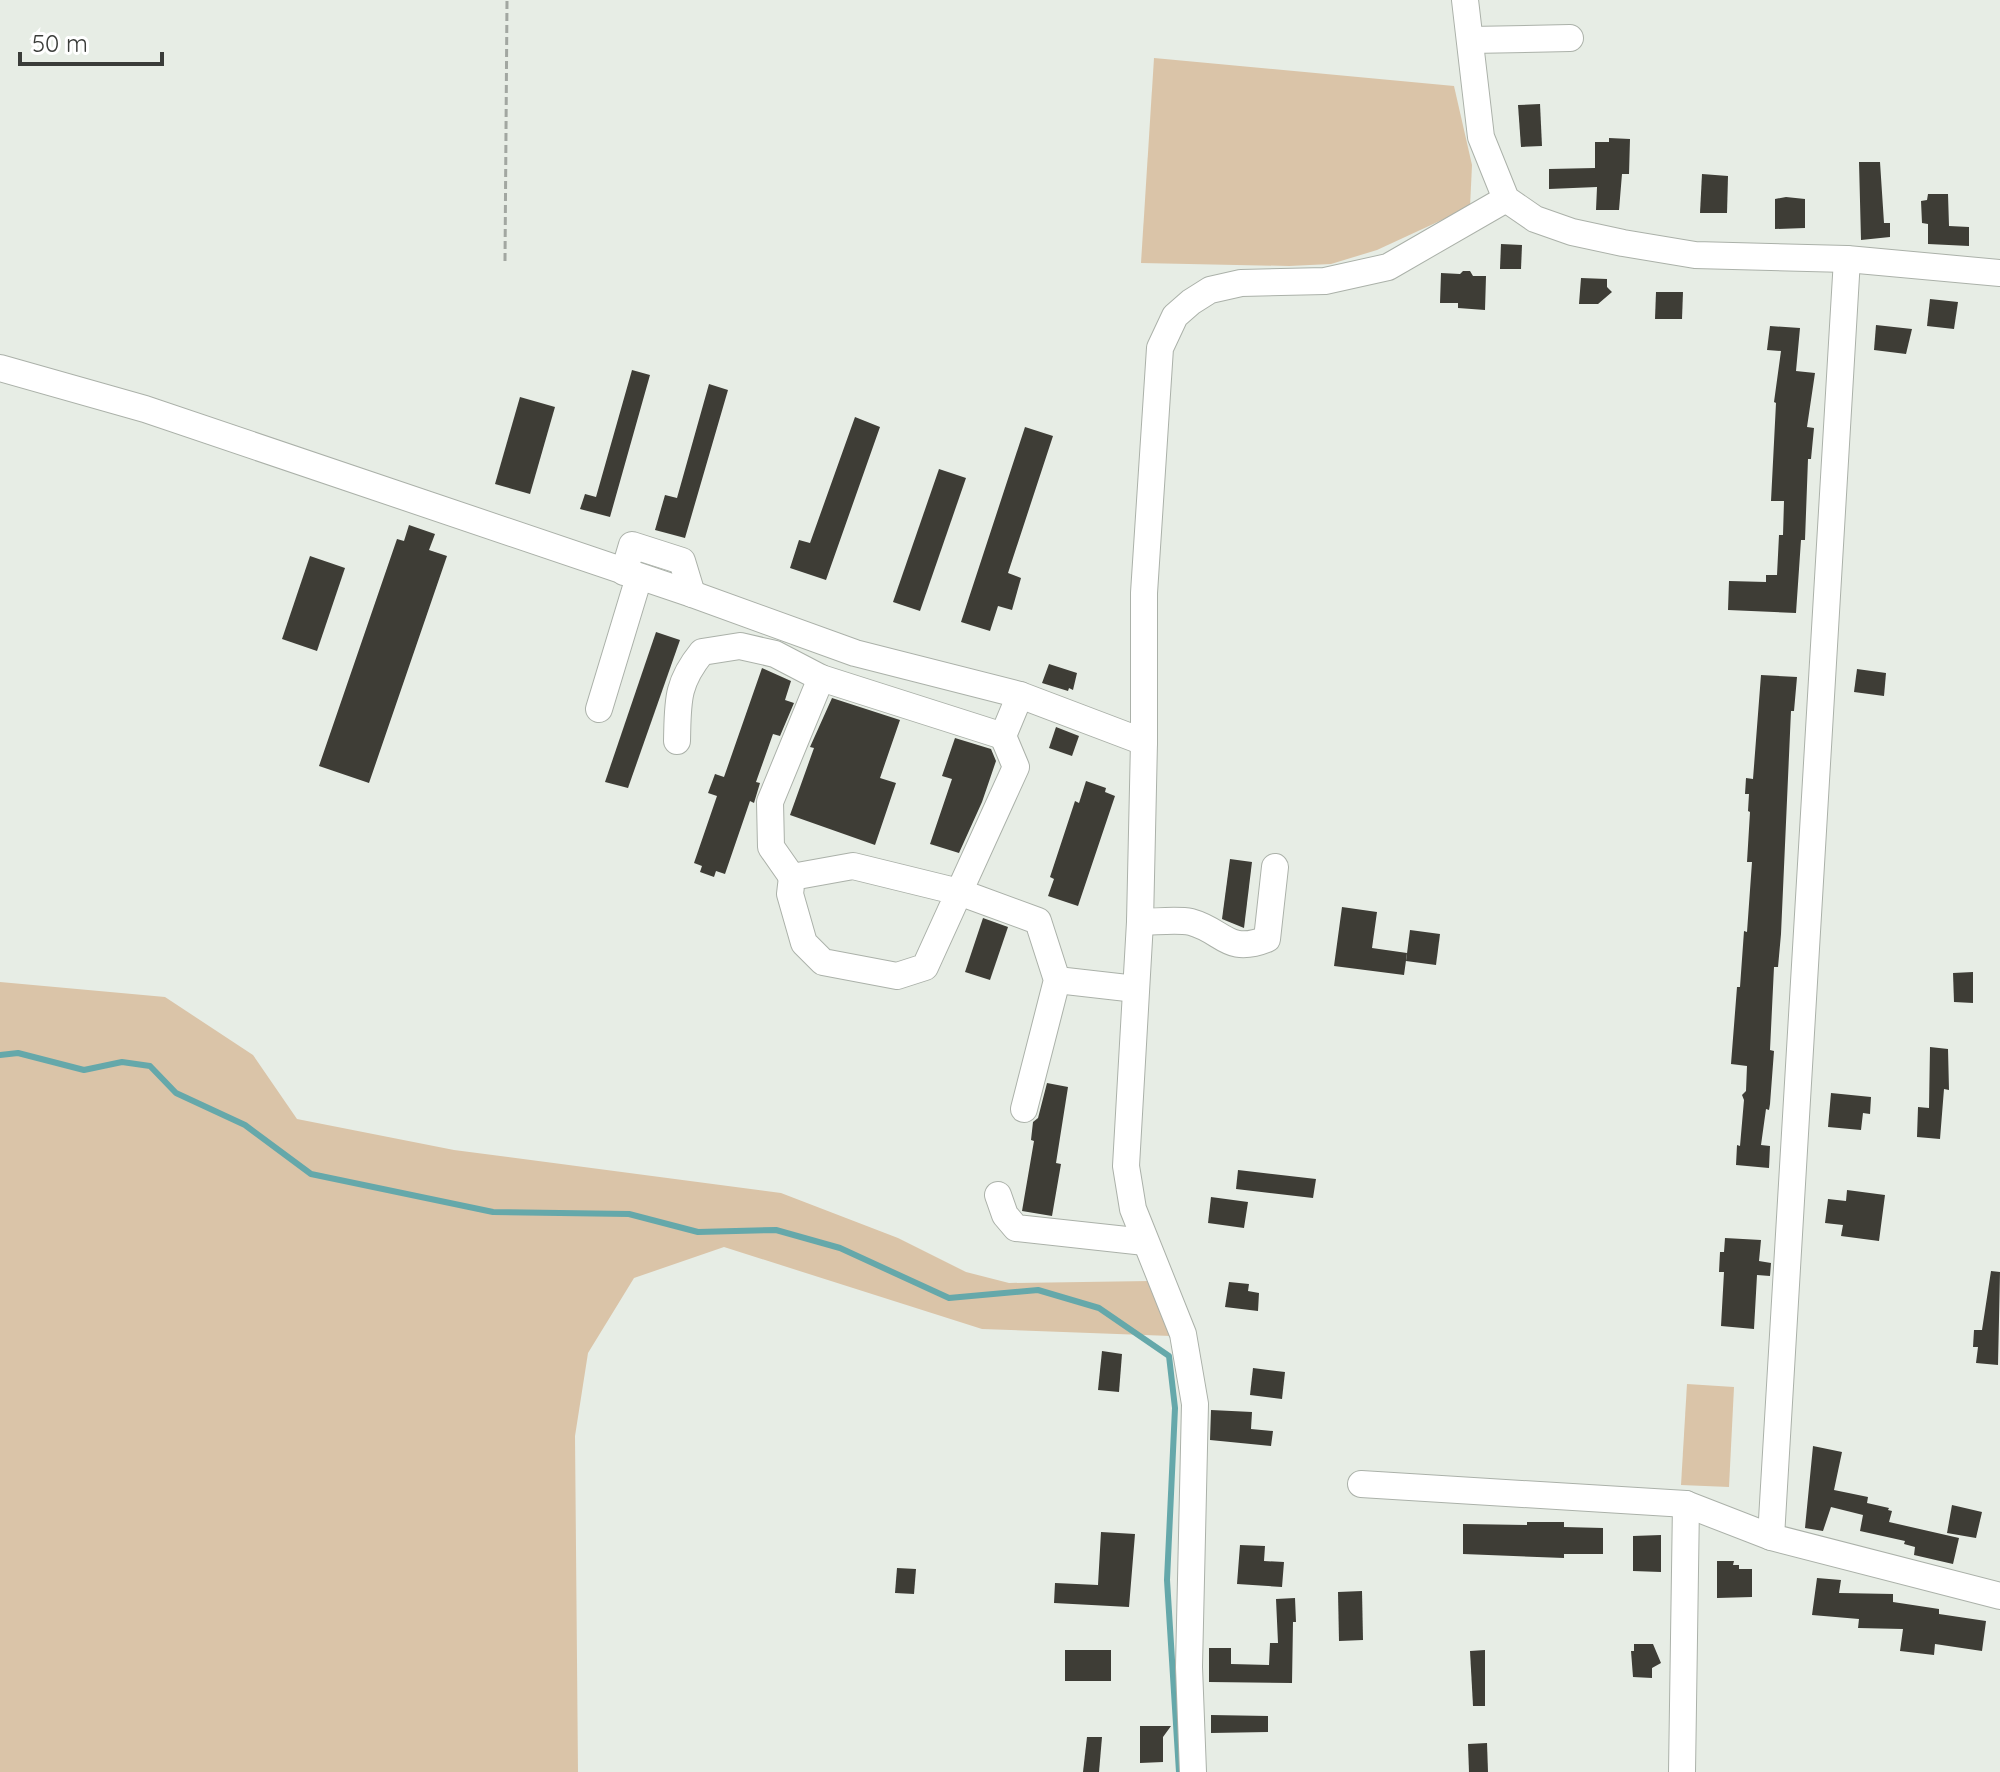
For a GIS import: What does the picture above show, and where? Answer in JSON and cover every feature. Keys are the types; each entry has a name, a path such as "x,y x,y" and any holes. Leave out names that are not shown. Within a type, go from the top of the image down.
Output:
{"street":[{"path":"1465,0 1481,137 1506,199 1535,219 1572,232 1695,255 1847,259 2000,273"},
{"path":"1470,40 1570,38"},
{"path":"1193,1772 1189,1667 1195,1404 1183,1334 1133,1209 1126,1166 1140,922 1144,593 1160,348 1175,316 1210,290 1241,283 1325,281 1388,267 1506,199"},
{"path":"1771,1537 1847,259"},
{"path":"0,368 145,409 692,594 855,653 1020,695 1144,742"},
{"path":"599,709 631,574"},
{"path":"677,741 679,698 686,672 702,652 740,646 775,654 833,682 1003,736"},
{"path":"855,653 833,682 770,802 771,847 792,877 790,894 804,943 823,962 897,976 925,967 1016,767 1003,736 1020,695"},
{"path":"792,877 853,866 959,892 1038,921 1057,980 1024,1109"},
{"path":"1140,922 1191,922 1237,945 1251,946 1267,939 1275,867"},
{"path":"1057,980 1136,989"},
{"path":"998,1195 1005,1215 1016,1228 1145,1242"},
{"path":"1361,1484 1686,1504 1771,1537 2000,1596"},
{"path":"1682,1772 1686,1504"}],"path":[{"path":"505,261 507,0"}],"shaded area":[{"path":"1154,58 1454,86 1472,165 1470,207 1377,250 1331,264 1141,263"},
{"path":"0,982 165,997 253,1055 297,1119 454,1150 781,1193 898,1238 966,1272 1009,1283 1150,1281 1171,1336 982,1329 724,1247 634,1278 588,1353 575,1436 578,1772 0,1772"},
{"path":"1687,1384 1734,1387 1729,1487 1681,1485"}],"building":[{"path":"1540,104 1542,146 1521,147 1518,105"},
{"path":"1609,138 1630,139 1629,174 1622,174 1619,210 1596,210 1597,187 1549,189 1549,169 1595,168 1595,142 1609,142"},
{"path":"1859,162 1880,162 1884,223 1890,223 1890,237 1861,240"},
{"path":"1702,174 1728,176 1727,213 1700,213"},
{"path":"1928,194 1948,194 1949,226 1969,227 1969,246 1928,244 1928,224 1922,223 1921,201 1927,200"},
{"path":"1775,199 1805,199 1805,228 1775,229"},
{"path":"1501,244 1522,245 1521,269 1500,269"},
{"path":"1470,271 1473,276 1486,276 1485,310 1458,308 1458,303 1440,303 1441,273 1460,274"},
{"path":"1581,278 1607,279 1607,287 1612,292 1598,304 1579,304"},
{"path":"1656,292 1683,292 1682,319 1655,319"},
{"path":"1930,299 1958,302 1954,329 1927,326"},
{"path":"1876,325 1912,329 1906,354 1874,350"},
{"path":"1770,326 1800,328 1796,371 1815,373 1807,427 1814,428 1811,459 1808,459 1805,540 1801,540 1796,613 1728,610 1729,581 1766,582 1766,575 1777,575 1779,535 1783,535 1784,501 1771,501 1774,402 1781,351 1767,350"},
{"path":"632,370 650,375 610,517 580,509 585,494 596,497"},
{"path":"709,384 728,390 685,538 655,530 665,495 677,498"},
{"path":"520,397 555,407 530,494 495,484"},
{"path":"855,417 880,427 826,580 790,568 799,540 810,543"},
{"path":"1025,427 1053,436 1008,573 1021,578 1012,610 998,606 990,631 961,622"},
{"path":"939,469 966,478 920,611 893,602"},
{"path":"409,525 435,534 429,550 447,556 369,783 319,766 397,539 404,541"},
{"path":"310,556 345,568 317,651 282,639"},
{"path":"656,632 680,640 628,788 605,782"},
{"path":"1049,664 1077,673 1073,690 1042,683"},
{"path":"762,668 791,681 785,700 794,703 780,736 773,734 756,782 760,783 754,803 750,801 725,874 716,871 714,877 700,872 702,866 694,863 717,796 708,793 715,774 724,777"},
{"path":"1857,669 1886,673 1884,696 1854,692"},
{"path":"1761,675 1797,677 1794,711 1791,711 1781,934 1778,967 1774,967 1770,1050 1774,1051 1770,1104 1769,1110 1766,1109 1761,1145 1770,1146 1769,1168 1736,1165 1747,1066 1731,1064 1752,862 1747,862 1750,812 1749,794 1745,794 1746,778 1753,779"},
{"path":"832,698 900,720 880,778 896,783 875,845 790,815 814,748 810,747"},
{"path":"1056,727 1079,736 1072,756 1049,748"},
{"path":"955,738 991,749 996,761 959,853 930,844 952,779 942,776"},
{"path":"1086,781 1106,788 1105,792 1115,796 1078,906 1048,896 1054,879 1050,877 1075,801 1079,803"},
{"path":"1230,859 1252,862 1244,928 1222,919"},
{"path":"1342,907 1377,912 1372,948 1407,953 1404,975 1334,966"},
{"path":"983,918 1008,927 990,980 965,972"},
{"path":"1410,930 1440,934 1436,965 1406,961"},
{"path":"1973,972 1973,1003 1954,1002 1953,973"},
{"path":"1930,1047 1948,1049 1949,1090 1944,1089 1940,1139 1917,1137 1918,1107 1929,1108"},
{"path":"1047,1083 1068,1087 1056,1163 1061,1164 1052,1216 1022,1211 1034,1141 1031,1140 1033,1122 1038,1118"},
{"path":"1831,1093 1871,1097 1870,1114 1863,1113 1861,1130 1828,1127"},
{"path":"1238,1170 1316,1179 1313,1198 1236,1189"},
{"path":"1847,1190 1885,1195 1879,1241 1841,1236 1843,1225 1825,1223 1828,1199 1846,1201"},
{"path":"1211,1197 1248,1202 1244,1228 1208,1223"},
{"path":"1725,1238 1761,1240 1759,1261 1771,1263 1770,1276 1757,1275 1754,1329 1721,1326 1724,1272 1719,1272 1720,1252 1724,1252"},
{"path":"1991,1271 2000,1272 1998,1365 1976,1363 1978,1347 1973,1347 1974,1330 1982,1330"},
{"path":"1229,1282 1249,1284 1248,1291 1259,1293 1258,1311 1225,1307"},
{"path":"1102,1351 1122,1354 1119,1392 1098,1390"},
{"path":"1253,1368 1285,1372 1282,1399 1250,1395"},
{"path":"1211,1410 1252,1412 1251,1429 1273,1431 1271,1446 1210,1440"},
{"path":"1813,1446 1842,1452 1834,1490 1868,1497 1867,1503 1889,1508 1892,1511 1889,1522 1959,1538 1953,1564 1914,1555 1915,1547 1904,1544 1905,1541 1860,1531 1863,1515 1831,1507 1823,1531 1805,1528"},
{"path":"1952,1505 1982,1512 1976,1538 1947,1533"},
{"path":"1527,1522 1564,1522 1564,1527 1603,1528 1603,1554 1564,1554 1564,1558 1463,1554 1463,1524 1527,1525"},
{"path":"1101,1532 1135,1534 1129,1607 1054,1603 1055,1583 1098,1585"},
{"path":"1661,1535 1661,1572 1633,1571 1633,1536"},
{"path":"1240,1545 1265,1546 1264,1561 1284,1562 1282,1587 1237,1584"},
{"path":"1717,1561 1734,1561 1733,1565 1739,1565 1739,1569 1752,1569 1752,1597 1717,1598"},
{"path":"897,1568 916,1569 914,1594 895,1593"},
{"path":"1817,1578 1841,1580 1839,1593 1893,1594 1893,1602 1939,1609 1939,1614 1986,1621 1982,1651 1935,1644 1934,1655 1900,1651 1903,1629 1858,1628 1859,1619 1812,1615"},
{"path":"1362,1591 1363,1640 1339,1641 1338,1592"},
{"path":"1295,1598 1292,1683 1209,1682 1209,1648 1231,1648 1231,1664 1269,1665 1270,1643 1278,1643 1276,1599"},
{"path":"1634,1644 1653,1644 1661,1663 1652,1668 1652,1678 1633,1677 1631,1651 1634,1651"},
{"path":"1065,1650 1111,1650 1111,1681 1065,1681"},
{"path":"1485,1650 1485,1706 1473,1706 1470,1651"},
{"path":"1211,1715 1268,1716 1268,1732 1211,1733"},
{"path":"1140,1726 1171,1726 1163,1737 1163,1762 1140,1763"},
{"path":"1087,1737 1102,1737 1099,1772 1083,1772"},
{"path":"1487,1743 1488,1772 1469,1772 1468,1744"}],"waterway":[{"path":"0,1055 18,1053 84,1070 122,1062 150,1066 176,1093 245,1125 311,1174 493,1212 629,1214 698,1232 776,1230 840,1248 949,1298 1038,1290 1099,1308 1169,1356 1175,1408 1167,1580 1179,1772"}]}
